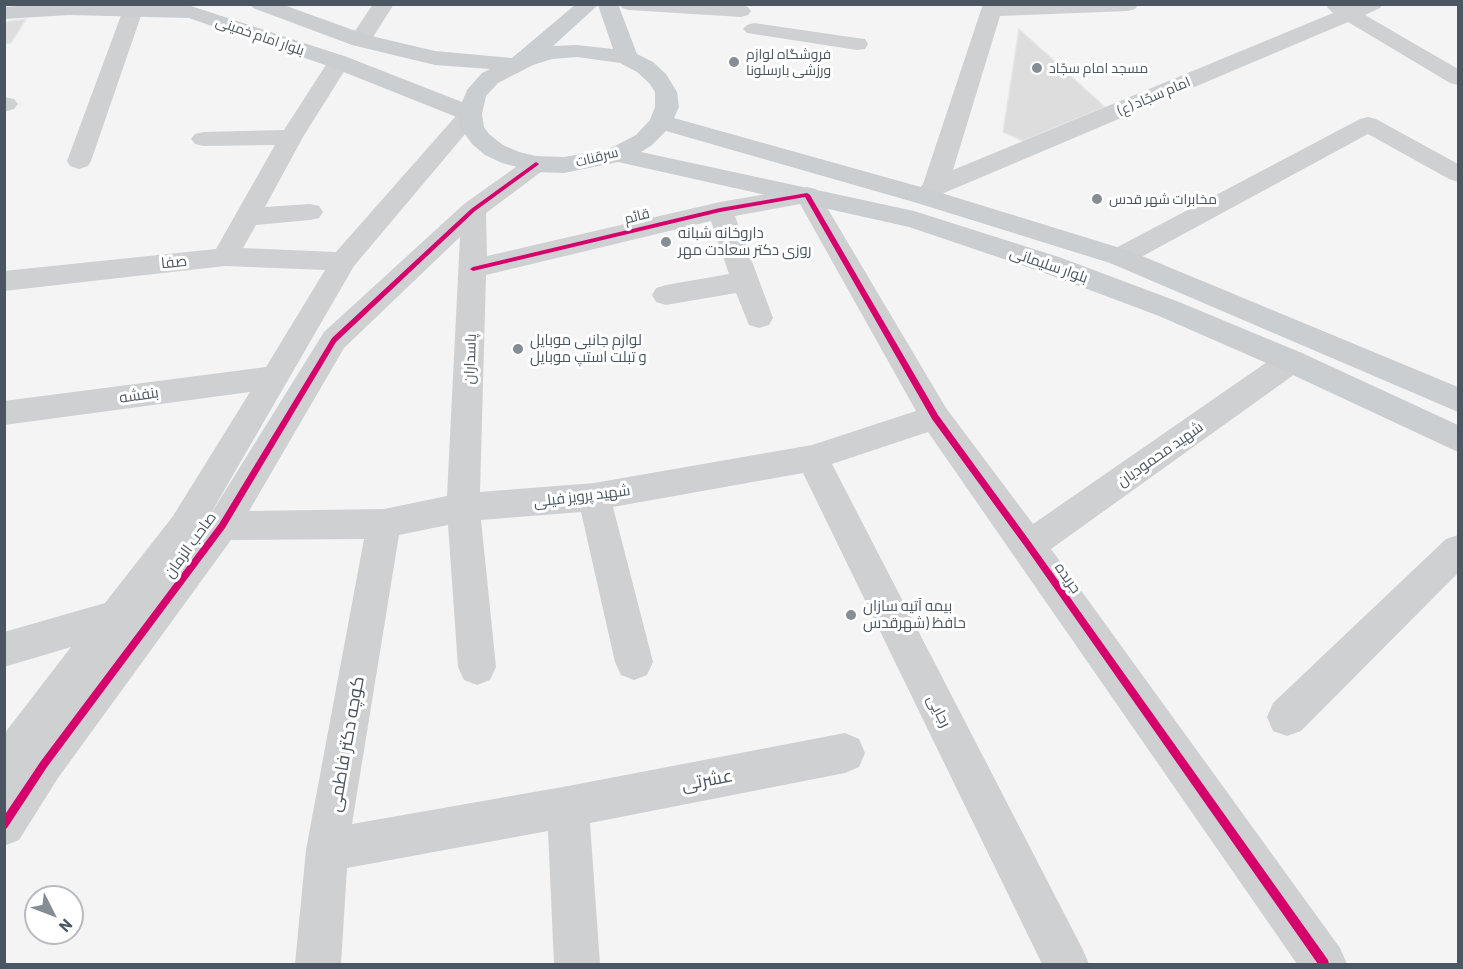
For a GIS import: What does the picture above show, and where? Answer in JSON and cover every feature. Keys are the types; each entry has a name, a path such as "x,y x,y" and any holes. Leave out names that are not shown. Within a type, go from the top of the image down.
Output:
{"main road":[{"name":"بلوار امام خمینی","path":"260,4 360,40 435,58 519,62"},
{"path":"470,114 475,95 490,78 519,62 589,4"},
{"path":"608,4 627,58"},
{"name":"بلوار امام خمینی","path":"4,14 69,9 191,12 339,62 470,114"},
{"path":"519,62 551,53 577,51 603,52 627,58 645,67 658,79 666,92 667,107 661,122"},
{"name":"سرقنات","path":"470,114 472,127 480,139 494,150 511,158 536,164 582,163 618,154 644,140 661,122"},
{"name":"بلوار سلیمانی","path":"661,122 930,192 1120,257 1458,400"},
{"name":"بلوار سلیمانی","path":"618,154 914,220 1049,264 1169,309 1291,361 1458,439"}],"street":[{"path":"360,40 384,4"},
{"path":"629,4 742,8 752,37 857,44"},
{"name":"امام سجّاد (ع)","path":"930,192 1342,10 1373,4"},
{"path":"930,192 992,8 1128,5"},
{"path":"79,161 133,10"},
{"path":"1342,10 1458,78"},
{"path":"225,257 291,137 339,62"},
{"path":"343,261 470,114"},
{"path":"1120,257 1368,124 1458,174"},
{"path":"203,139 291,137"},
{"name":"صاحب الزمان","path":"4,825 44,764 222,526 334,340 395,284 536,164"},
{"name":"قائم","path":"473,269 720,210 807,195"},
{"name":"جریده","path":"807,195 935,417 1029,546 1324,964"},
{"path":"720,210 759,318"},
{"path":"247,217 310,212"},
{"name":"پاسداران","path":"464,227 473,269 463,507 477,667"},
{"name":"صفا","path":"4,281 225,257 343,261"},
{"name":"صاحب الزمان","path":"4,767 185,526 313,315 343,261"},
{"path":"666,296 747,281"},
{"name":"شهید محمودیان","path":"1029,546 1291,361"},
{"name":"بنفشه","path":"4,413 274,377"},
{"name":"شهید پرویز فیلی","path":"222,526 384,524 463,507 594,497 812,458 935,417"},
{"name":"رجایی","path":"812,458 1066,964"},
{"path":"594,497 634,662"},
{"name":"کوچه دکتر فاطمی","path":"318,964 327,850 384,524"},
{"path":"1287,717 1458,550"},
{"path":"4,650 116,617"},
{"name":"عشرتی","path":"327,850 568,807 845,753"},
{"path":"568,807 577,964"}],"building":[{"path":"26,19 11,43 4,44 4,22"},
{"name":"مسجد امام سجّاد","path":"1019,29 1105,107 1023,141 1003,132"}],"cycle path":[{"path":"4,825 44,764 222,526 334,340 473,210 536,164"},
{"path":"473,269 720,210 807,195 935,417 1029,546 1324,964"}],"place":[{"name":"فروشگاه لوازم ورزشی بارسلونا","path":"734,62"},
{"name":"مسجد امام سجّاد","path":"1037,68"},
{"name":"مخابرات شهر قدس","path":"1097,199"},
{"name":"داروخانه شبانه روزی دکتر سعادت مهر","path":"666,242"},
{"name":"لوازم جانبی موبایل و تبلت استپ موبایل","path":"518,349"},
{"name":"بیمه آتیه سازان حافظ (شهرقدس","path":"851,615"}]}
